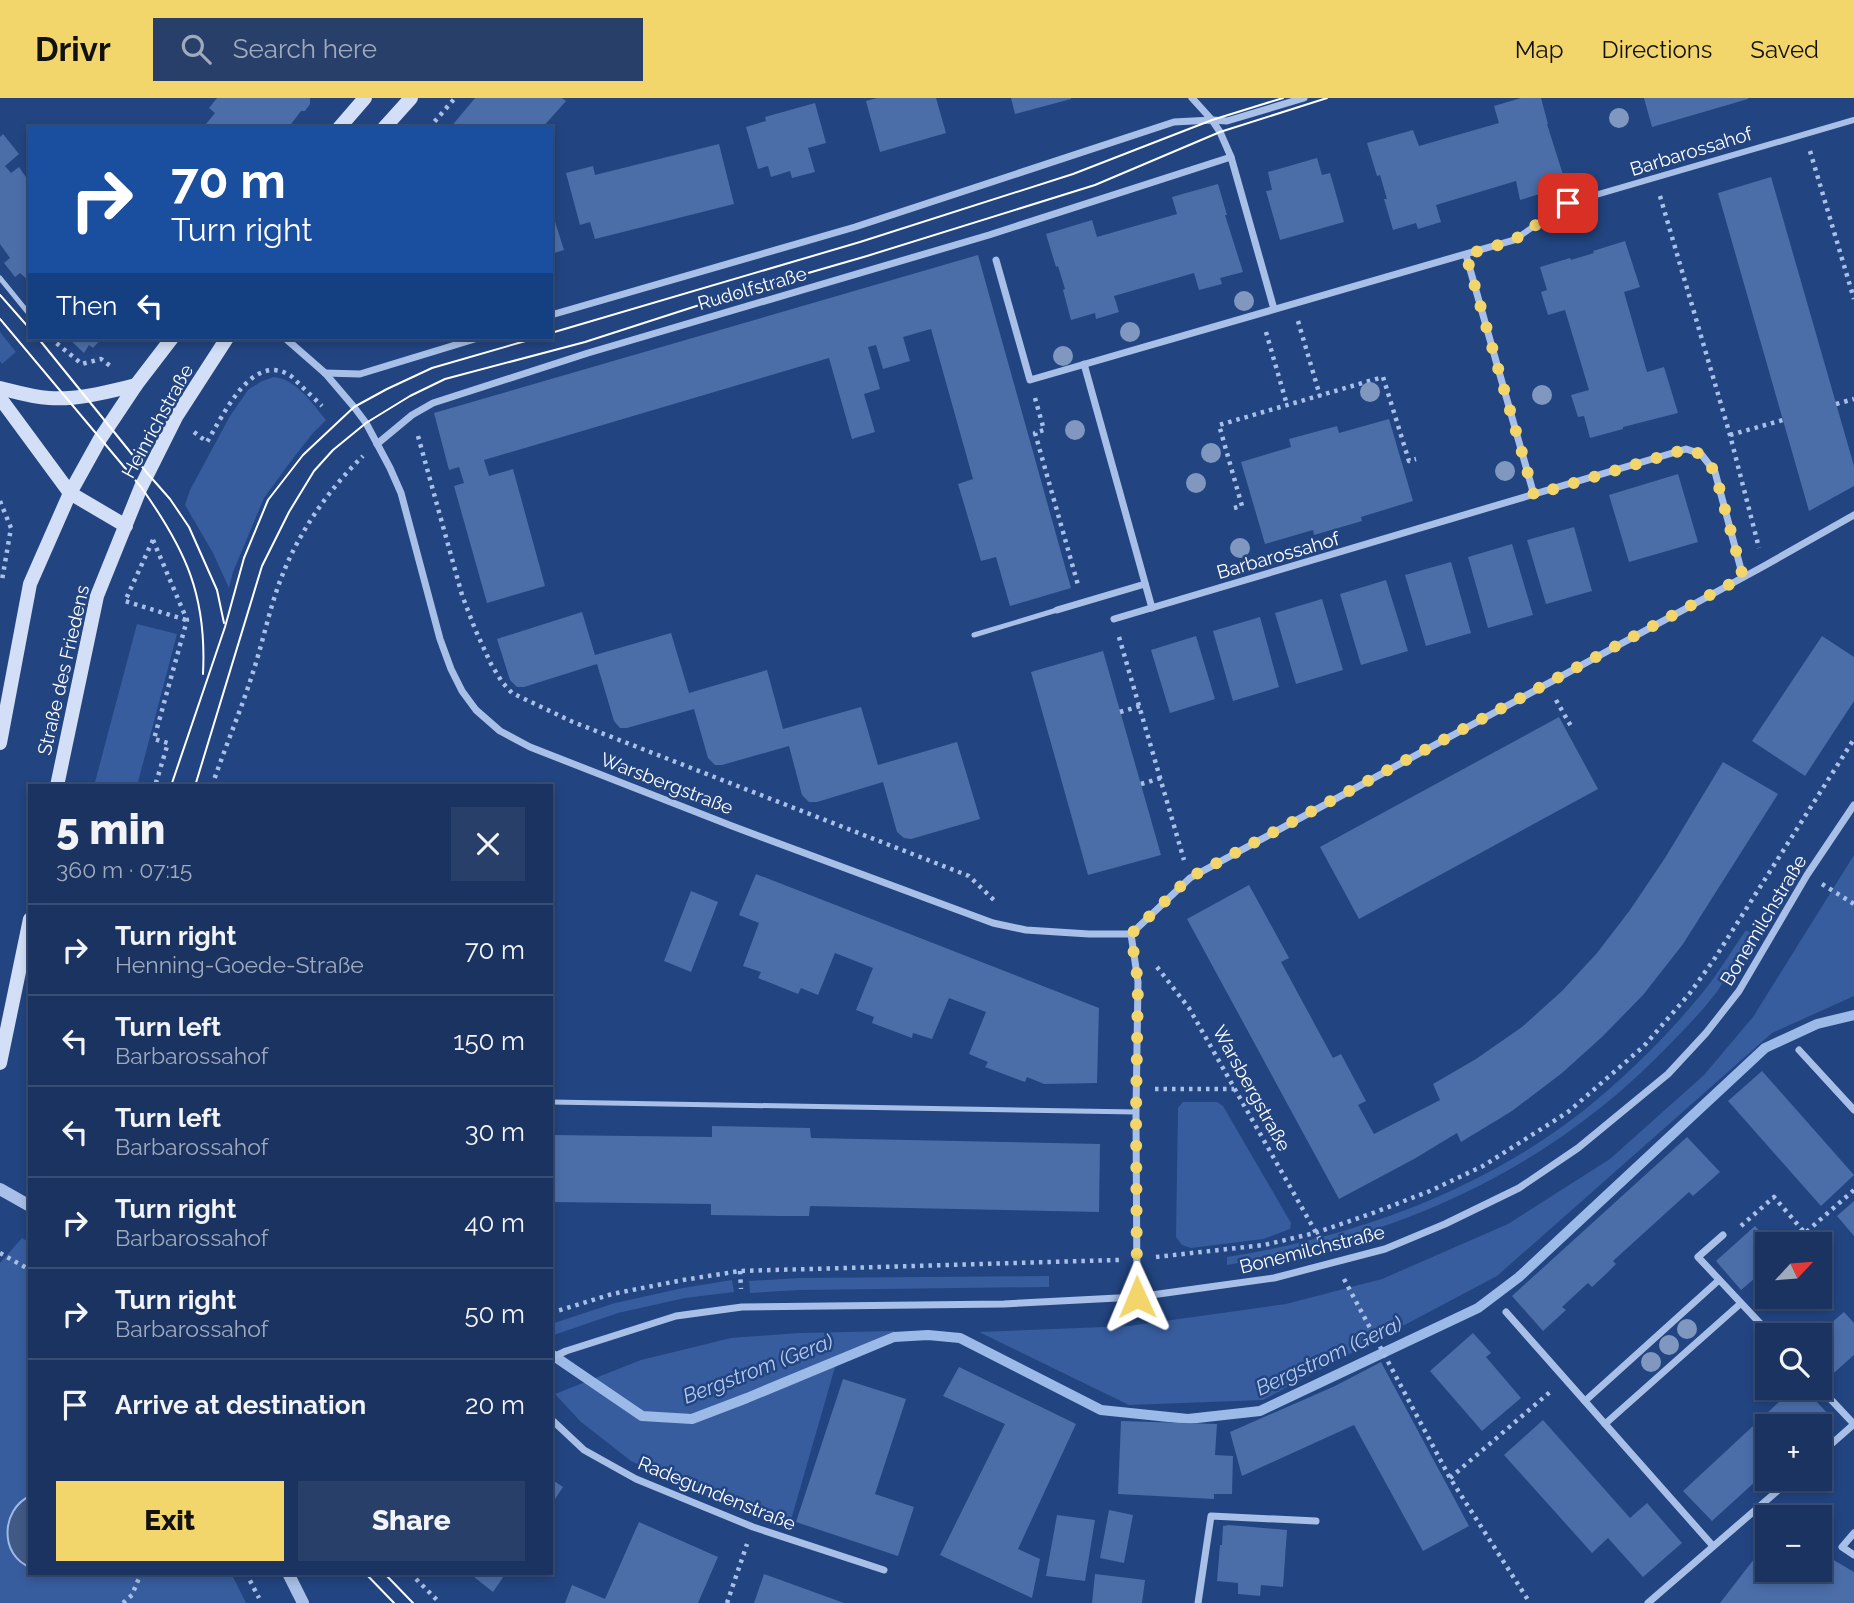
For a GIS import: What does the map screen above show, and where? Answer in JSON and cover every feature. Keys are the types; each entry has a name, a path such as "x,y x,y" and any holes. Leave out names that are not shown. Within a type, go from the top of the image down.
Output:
{"main road":[{"path":"342,126 365,98"},
{"path":"386,126 411,98"},
{"name":"Heinrichstraße","path":"70,493 100,439 170,340"},
{"name":"Heinrichstraße","path":"127,526 141,487 176,417 226,340"},
{"path":"0,388 50,398 87,396 136,385"},
{"path":"0,398 70,493 127,526"},
{"path":"0,743 5,691 30,584 70,493"},
{"name":"Straße des Friedens","path":"57,784 97,596 127,526"},
{"path":"0,1063 28,929"}],"street":[{"path":"1192,98 1220,132 1231,157 1274,309"},
{"name":"Rudolfstraße","path":"553,314 855,227 1174,122 1227,121 1304,98"},
{"name":"Barbarossahof","path":"1030,380 1514,240 1568,203 1854,120"},
{"name":"Rudolfstraße","path":"377,443 412,415 433,403 588,353 989,235 1231,157"},
{"path":"1466,255 1534,495"},
{"path":"996,260 1030,380"},
{"path":"287,340 326,373 360,415 377,443"},
{"path":"326,373 360,374 471,340"},
{"path":"1084,364 1152,608"},
{"name":"Warsbergstraße","path":"377,443 401,493 440,639 451,669 475,710 500,731 530,747 993,923 1026,930 1131,934"},
{"name":"Barbarossahof","path":"1114,619 1686,449 1701,454 1715,472 1743,577"},
{"path":"1137,1297 1138,982 1131,934 1189,878 1764,566 1854,514"},
{"path":"1057,610 1145,584"},
{"name":"Bonemilchstraße","path":"553,1357 676,1316 742,1307 1004,1304 1137,1297 1274,1278 1385,1249 1446,1224 1519,1188 1578,1149 1668,1074 1740,991 1807,876 1854,805"},
{"path":"1800,1050 1854,1110"},
{"path":"0,1189 28,1205"},
{"path":"1723,1236 1698,1257 1759,1323"},
{"path":"1585,1401 1719,1280"},
{"path":"1605,1424 1741,1304"},
{"path":"1506,1312 1713,1546"},
{"path":"1831,1400 1854,1424 1832,1443"},
{"name":"Radegundenstraße","path":"553,1421 584,1450 636,1479 753,1527 884,1570"},
{"path":"1648,1603 1777,1491"},
{"path":"1198,1603 1212,1516 1316,1521"},
{"path":"1854,1533 1842,1547 1854,1555"},
{"path":"289,1575 303,1603"}],"lane":[{"path":"0,278 28,313"},
{"path":"974,635 1057,610"},
{"path":"553,1102 1136,1112"}],"path":[{"path":"431,126 455,98"},
{"path":"1805,133 1854,299"},
{"path":"1662,202 1730,435 1764,566"},
{"path":"1293,303 1320,396"},
{"path":"1260,313 1287,405"},
{"path":"53,340 82,364 102,359"},
{"path":"207,442 230,403 246,383 256,375 270,370 287,373 323,406"},
{"path":"1234,508 1242,506 1219,425 1383,377 1409,461 1416,459"},
{"path":"1030,380 1044,430 1035,433 1083,603"},
{"path":"1836,404 1854,399"},
{"path":"412,415 466,606 491,664 512,693 573,722 969,876"},
{"path":"1730,435 1783,420"},
{"path":"209,784 254,671 286,567 305,531 342,477 377,443"},
{"path":"0,501 11,528 2,580"},
{"path":"156,784 163,770 168,743 154,739 187,620 153,540 125,601 187,620"},
{"path":"1114,619 1185,863"},
{"path":"1120,712 1140,706"},
{"path":"1561,709 1572,728"},
{"path":"553,1312 612,1294 740,1271 1136,1260 1264,1245 1315,1233 1419,1196 1483,1166 1568,1112 1644,1046 1690,993 1715,958 1854,739"},
{"path":"1141,784 1161,778"},
{"path":"1807,876 1854,904"},
{"name":"Warsbergstraße","path":"1156,966 1189,1009 1315,1233 1335,1263"},
{"path":"1136,1089 1234,1089"},
{"path":"1723,1236 1730,1236 1774,1197 1805,1233 1854,1190"},
{"path":"0,1253 28,1269"},
{"path":"1354,1297 1450,1478 1530,1603"},
{"path":"1450,1478 1565,1379"},
{"path":"727,1603 753,1527"},
{"path":"122,1603 132,1595 140,1575"},
{"path":"247,1575 259,1598"},
{"path":"412,1575 440,1603"}],"shaded area":[{"path":"0,332 16,352 2,364 0,361"},
{"path":"274,377 297,387 326,420 264,498 229,588 213,553 185,505 190,490 230,416 248,390"},
{"path":"137,624 177,634 138,784 95,784"},
{"path":"1854,855 1854,996 1772,1033 1497,1276 1263,1400 1129,1405 979,1332 1129,1326 1286,1304 1382,1279 1508,1224 1610,1159 1704,1075 1753,1017"},
{"path":"1746,930 1754,935 1716,993 1682,1032 1623,1089 1574,1128 1522,1162 1467,1192 1351,1237 1290,1253 1227,1265 1227,1257 1321,1237 1414,1206 1459,1187 1544,1139 1599,1098 1661,1039 1704,991"},
{"path":"1183,1102 1217,1102 1223,1106 1291,1223 1290,1229 1263,1239 1191,1248 1182,1245 1176,1237 1178,1108"},
{"path":"22,1238 28,1242 28,1575 232,1575 246,1603 0,1603 0,1263"},
{"path":"1049,1276 1049,1287 750,1293 749,1281 800,1278"},
{"path":"732,1280 734,1292 685,1298 618,1313 553,1335 553,1323 615,1303"},
{"path":"895,1331 835,1367 791,1520 701,1494 631,1461 581,1422 555,1394 641,1360 731,1338"},
{"path":"28,1497 28,1566 13,1553 9,1543 9,1522 20,1503"}],"building":[{"path":"217,98 310,98 310,104 305,111 301,111 290,126 208,126 206,124 215,113 209,108"},
{"path":"475,98 562,98 566,101 544,126 452,126"},
{"path":"877,98 936,98 946,133 880,152 866,101"},
{"path":"1011,98 1071,98 1071,99 1015,114"},
{"path":"1521,98 1541,98 1565,181 1542,188 1543,193 1520,200 1516,181 1436,205 1441,222 1418,229 1416,223 1393,230 1380,175 1377,176 1367,143 1413,130 1419,146 1499,123 1494,106"},
{"path":"1644,98 1748,98 1748,99 1652,127"},
{"path":"815,103 826,143 808,148 815,172 792,178 790,171 771,177 768,166 758,169 746,127 766,121 765,117"},
{"path":"3,134 19,154 5,166 11,173 19,167 28,180 28,280 20,273 15,277 4,263 10,258 0,244 0,137"},
{"path":"719,144 734,204 595,239 590,222 580,225 566,173 593,166 595,175"},
{"path":"1317,158 1322,175 1330,173 1344,222 1280,240 1266,191 1272,190 1268,172"},
{"path":"1771,177 1854,466 1854,486 1809,511 1718,193"},
{"path":"1218,184 1243,272 1220,278 1222,284 1199,290 1194,273 1114,296 1119,312 1096,319 1095,313 1071,320 1063,290 1065,289 1046,234 1092,220 1097,237 1177,214 1172,197"},
{"path":"553,215 564,250 553,253"},
{"path":"1625,241 1640,287 1624,292 1647,372 1664,367 1678,413 1590,438 1584,416 1578,417 1571,395 1589,390 1565,310 1548,315 1541,292 1547,290 1540,267 1594,253 1593,251"},
{"path":"978,255 1071,588 1010,606 996,557 981,561 958,484 973,479 931,329 903,337 910,361 883,369 876,345 868,347 880,389 864,394 875,432 852,439 829,358 484,460 489,476 513,469 545,586 487,603 454,486 464,483 459,467 449,470 434,413"},
{"path":"70,340 100,340 93,348 89,345 84,353"},
{"path":"1389,419 1413,501 1361,517 1362,521 1314,535 1313,530 1265,544 1241,462 1291,447 1289,439 1337,426 1339,433"},
{"path":"1678,474 1698,542 1629,562 1609,495"},
{"path":"1574,527 1592,591 1546,604 1527,540"},
{"path":"1512,544 1533,615 1488,628 1468,557"},
{"path":"1451,562 1471,633 1426,646 1405,575"},
{"path":"1386,580 1408,651 1361,665 1340,594"},
{"path":"1322,599 1343,670 1296,684 1275,613"},
{"path":"582,612 595,655 671,633 689,693 767,670 783,729 861,707 878,765 957,742 980,819 911,839 904,838 897,832 883,782 809,802 802,795 789,746 715,765 708,758 694,709 620,728 614,721 597,664 517,687 510,680 497,639"},
{"path":"1260,617 1279,687 1233,701 1213,631"},
{"path":"1196,636 1215,699 1170,713 1151,650"},
{"path":"1822,636 1854,657 1854,701 1805,776 1752,741"},
{"path":"1103,651 1161,855 1088,875 1031,672"},
{"path":"1559,717 1598,789 1359,919 1320,847"},
{"path":"1723,762 1778,794 1683,944 1643,995 1562,1073 1512,1111 1461,1142 1457,1133 1339,1199 1187,919 1249,885 1289,958 1281,962 1333,1058 1341,1054 1366,1101 1358,1105 1374,1134 1440,1100 1433,1084 1476,1059 1522,1027 1562,991 1597,953 1630,910"},
{"path":"756,874 1099,1008 1097,1083 1044,1084 1027,1077 1025,1082 985,1067 988,1062 969,1054 986,1012 949,998 932,1039 913,1033 912,1038 872,1023 874,1017 856,1010 873,968 835,953 818,995 801,988 798,994 758,978 761,972 743,966 759,923 739,915"},
{"path":"691,891 718,902 691,972 664,961"},
{"path":"1762,1071 1854,1175 1821,1206 1728,1101"},
{"path":"712,1126 810,1128 811,1138 1100,1144 1099,1212 810,1206 809,1216 711,1215 711,1204 553,1202 553,1135 712,1137"},
{"path":"1687,1137 1720,1172 1693,1196 1689,1192 1613,1261 1616,1264 1592,1287 1588,1283 1562,1307 1566,1310 1543,1331 1512,1296"},
{"path":"1854,1201 1854,1236 1837,1216"},
{"path":"1755,1226 1760,1232 1755,1232 1755,1278 1741,1290 1716,1261"},
{"path":"1844,1312 1854,1323 1854,1355 1832,1375 1832,1323"},
{"path":"1473,1333 1491,1353 1486,1357 1521,1398 1482,1431 1430,1371"},
{"path":"1381,1362 1469,1526 1423,1551 1354,1425 1242,1476 1230,1432 1335,1386"},
{"path":"959,1367 1076,1424 1018,1549 1040,1559 1032,1598 940,1555 1005,1424 943,1396"},
{"path":"843,1379 906,1399 875,1494 914,1507 898,1556 796,1522"},
{"path":"1781,1400 1815,1400 1828,1414 1766,1414"},
{"path":"1543,1420 1630,1518 1647,1503 1682,1543 1643,1577 1608,1538 1592,1553 1504,1455"},
{"path":"1121,1421 1217,1424 1215,1455 1233,1456 1232,1494 1214,1494 1214,1499 1118,1494"},
{"path":"1755,1424 1755,1482 1712,1521 1683,1491"},
{"path":"553,1480 563,1487 553,1502"},
{"path":"1109,1510 1133,1515 1124,1563 1100,1558"},
{"path":"1057,1515 1095,1520 1085,1581 1046,1576"},
{"path":"639,1522 718,1557 698,1603 565,1603 572,1585 605,1599"},
{"path":"1223,1526 1287,1530 1283,1587 1261,1585 1260,1596 1238,1594 1238,1583 1217,1581"},
{"path":"1755,1558 1755,1582 1832,1582 1832,1559 1854,1572 1854,1603 1720,1603"},
{"path":"764,1574 844,1603 754,1603"},
{"path":"1095,1574 1145,1580 1142,1603 1092,1603"},
{"path":"472,1575 505,1575 493,1592"}],"waterway":[{"name":"Bergstrom (Gera)","path":"553,1355 642,1416 692,1419 894,1337 928,1335 960,1338 1101,1410 1188,1419 1260,1411 1478,1308 1519,1277 1765,1048 1817,1024 1854,1015"}],"tram line":[{"path":"553,332 860,242 1073,174 1212,120 1283,98"},
{"path":"196,784 262,566 289,512 314,471 333,450 366,423 410,396 445,379 585,342 1095,185 1220,132 1327,98"},
{"path":"0,295 28,327"},
{"path":"0,319 141,487 170,532 181,553 197,597 203,646 203,674"},
{"path":"40,340 170,499 189,527 217,590 224,623"},
{"path":"172,784 225,627 244,558 268,500 303,455 354,407 387,389 432,368 529,340"},
{"path":"367,1575 394,1603"},
{"path":"386,1575 413,1603"}],"route":[{"path":"1137,1297 1138,982 1131,934 1189,878 1743,577 1715,472 1701,454 1686,449 1534,495 1466,255 1514,240 1568,203"}]}
